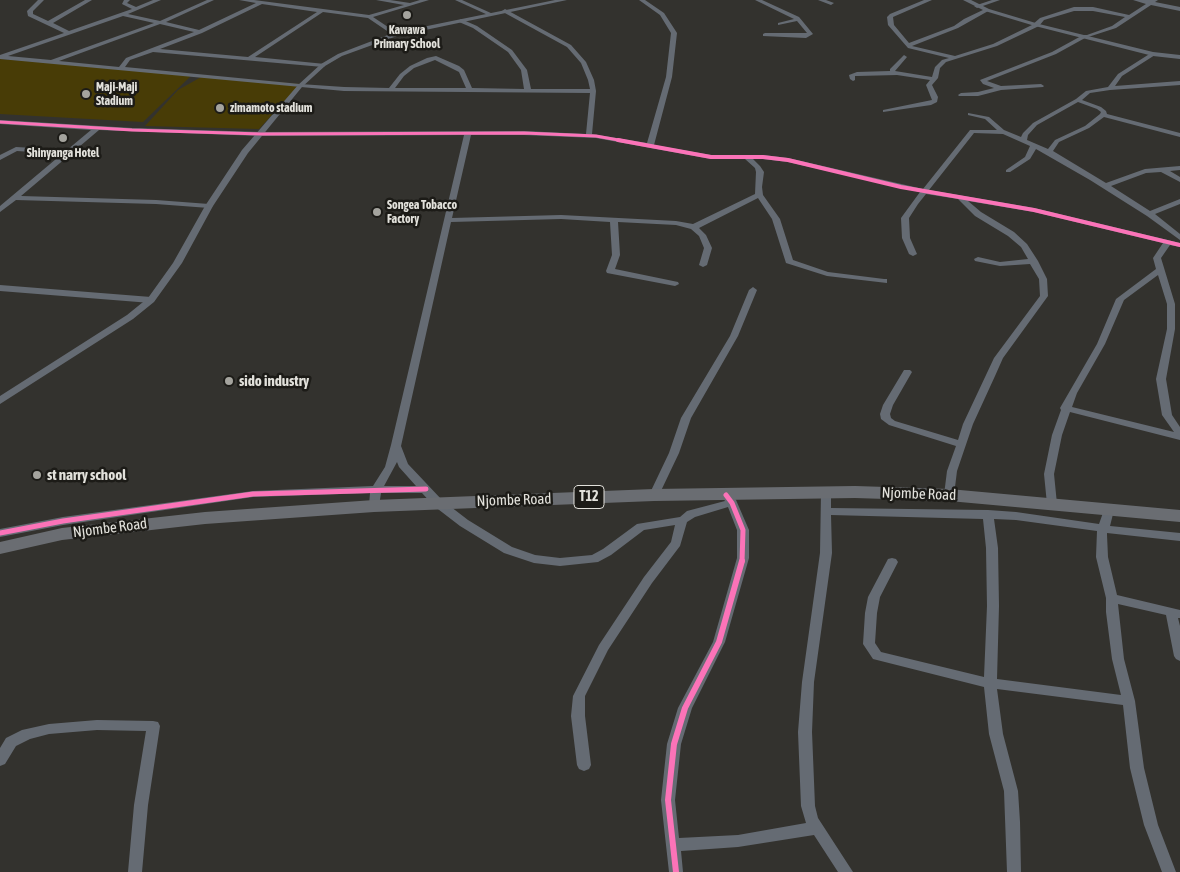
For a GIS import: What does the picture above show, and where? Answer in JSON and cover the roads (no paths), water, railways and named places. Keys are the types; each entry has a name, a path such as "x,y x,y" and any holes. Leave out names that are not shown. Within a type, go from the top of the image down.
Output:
{"highway":[{"name":"Njombe Road","path":"0,548 62,534 151,522 375,498 438,503 654,495 729,499 826,493 949,495 1180,516"}],"street":[{"path":"39,0 30,12 30,15 70,32"},
{"path":"50,24 89,0"},
{"path":"126,0 124,3 137,9"},
{"path":"0,57 158,0"},
{"path":"49,62 162,22 210,0"},
{"path":"242,0 368,17 426,0"},
{"path":"379,0 412,4"},
{"path":"458,0 490,14"},
{"path":"0,401 78,348 130,317 151,300 176,263 209,206 246,152 300,86 323,65 340,55 395,34 564,0"},
{"path":"642,0 662,14 674,33 669,77 650,146"},
{"path":"758,0 798,19 809,32 808,35 765,35"},
{"path":"821,0 831,3"},
{"path":"966,0 987,10 1036,25 1153,54 1180,57"},
{"path":"977,6 997,0"},
{"path":"1136,0 1180,9"},
{"path":"923,1 890,17 891,25 908,45 920,50 954,58"},
{"path":"1001,88 983,80 1054,53 1086,36 1114,27 1153,2"},
{"path":"96,66 154,50 200,32 262,3"},
{"path":"885,111 935,101 929,85 934,79 940,64 995,45 1036,25 1042,18 1074,9 1093,9 1131,17"},
{"path":"908,45 956,28 966,20 987,10"},
{"path":"251,58 321,11"},
{"path":"505,11 569,46 584,63 591,80 592,91 589,135"},
{"path":"123,14 200,32"},
{"path":"368,17 395,34"},
{"path":"780,24 798,19"},
{"path":"461,21 480,30 510,51 524,70 528,90"},
{"path":"154,50 323,65"},
{"path":"1110,88 1120,76 1153,54"},
{"path":"121,68 124,62 136,56"},
{"path":"0,57 300,86 592,91"},
{"path":"896,73 892,70 904,57"},
{"path":"391,89 402,74 426,60 436,58 462,71 469,89"},
{"path":"853,79 852,76 857,74 896,73 934,79"},
{"path":"1023,141 1026,134 1035,124 1078,100 1088,92 1110,88 1180,83"},
{"path":"961,95 978,94 1001,88 1041,86"},
{"path":"1078,100 1099,108 1104,112 1103,115"},
{"path":"970,114 987,118 1004,132 1049,152 1150,214 1180,238"},
{"path":"1103,115 1180,135"},
{"path":"1049,152 1057,142 1087,127 1103,115"},
{"path":"0,122 97,128 261,134 589,135 622,139 711,157 763,157 788,160 870,180 1034,210 1180,244"},
{"path":"0,210 97,128"},
{"path":"913,254 907,243 905,218 972,131 1004,132"},
{"path":"375,498 390,467 396,445 468,134"},
{"path":"1008,171 1028,158 1034,146"},
{"path":"0,158 16,148 68,152"},
{"path":"748,158 758,167 759,195 776,219 789,261 827,274 884,281"},
{"path":"1106,186 1145,171 1180,168"},
{"path":"1163,170 1180,180"},
{"path":"694,227 759,195"},
{"path":"949,495 952,471 968,424 999,358 1044,296 1043,279 1024,246 1012,234 978,214 960,197"},
{"path":"13,198 209,206"},
{"path":"1150,214 1180,201"},
{"path":"448,220 561,217 676,223 694,227 702,235 708,248 703,265"},
{"path":"614,220 616,255 610,271 615,274 675,284"},
{"path":"1168,242 1157,258 1171,304 1171,328 1161,379 1167,415 1180,435"},
{"path":"978,259 1000,264 1034,261"},
{"path":"1052,504 1050,474 1057,435 1072,393 1101,344 1120,299 1160,271"},
{"path":"0,288 151,300"},
{"path":"654,495 674,453 686,418 734,336 753,290"},
{"path":"907,372 888,405 885,414 886,419 892,423 961,444"},
{"path":"1066,408 1180,435"},
{"path":"396,445 403,465 438,503 464,523 508,550 534,559 560,562 594,559 642,527 684,520"},
{"path":"0,533 63,521 252,494 351,490 375,498 426,489"},
{"path":"826,493 824,571 808,682 805,732 808,806 812,820 846,872"},
{"path":"584,765 578,716 579,696 603,648 648,580 676,543 679,528 684,520 691,514 729,499 743,530 743,558 719,642 685,708 674,744 668,800 676,872"},
{"path":"1108,510 1101,535 1102,557 1112,598 1117,650 1129,701 1139,777 1151,825 1169,872"},
{"path":"827,511 988,514 1054,519 1103,528 1180,537"},
{"path":"988,514 992,548 993,606 990,684 996,734 1010,791 1014,872"},
{"path":"892,562 874,597 869,644 872,652 877,656 990,684 1129,701"},
{"path":"1112,598 1176,613 1180,656"},
{"path":"0,760 11,742 41,730 97,725 153,726 142,796 135,872"},
{"path":"673,845 738,841 817,828"}],"place":[{"name":"Kawawa Primary School","path":"407,15"},
{"name":"Maji-Maji Stadium","path":"86,94"},
{"name":"zimamoto stadium","path":"220,108"},
{"name":"Shinyanga Hotel","path":"63,138"},
{"name":"Songea Tobacco Factory","path":"377,212"},
{"name":"sido industry","path":"229,381"},
{"name":"st narry school","path":"37,475"}]}
